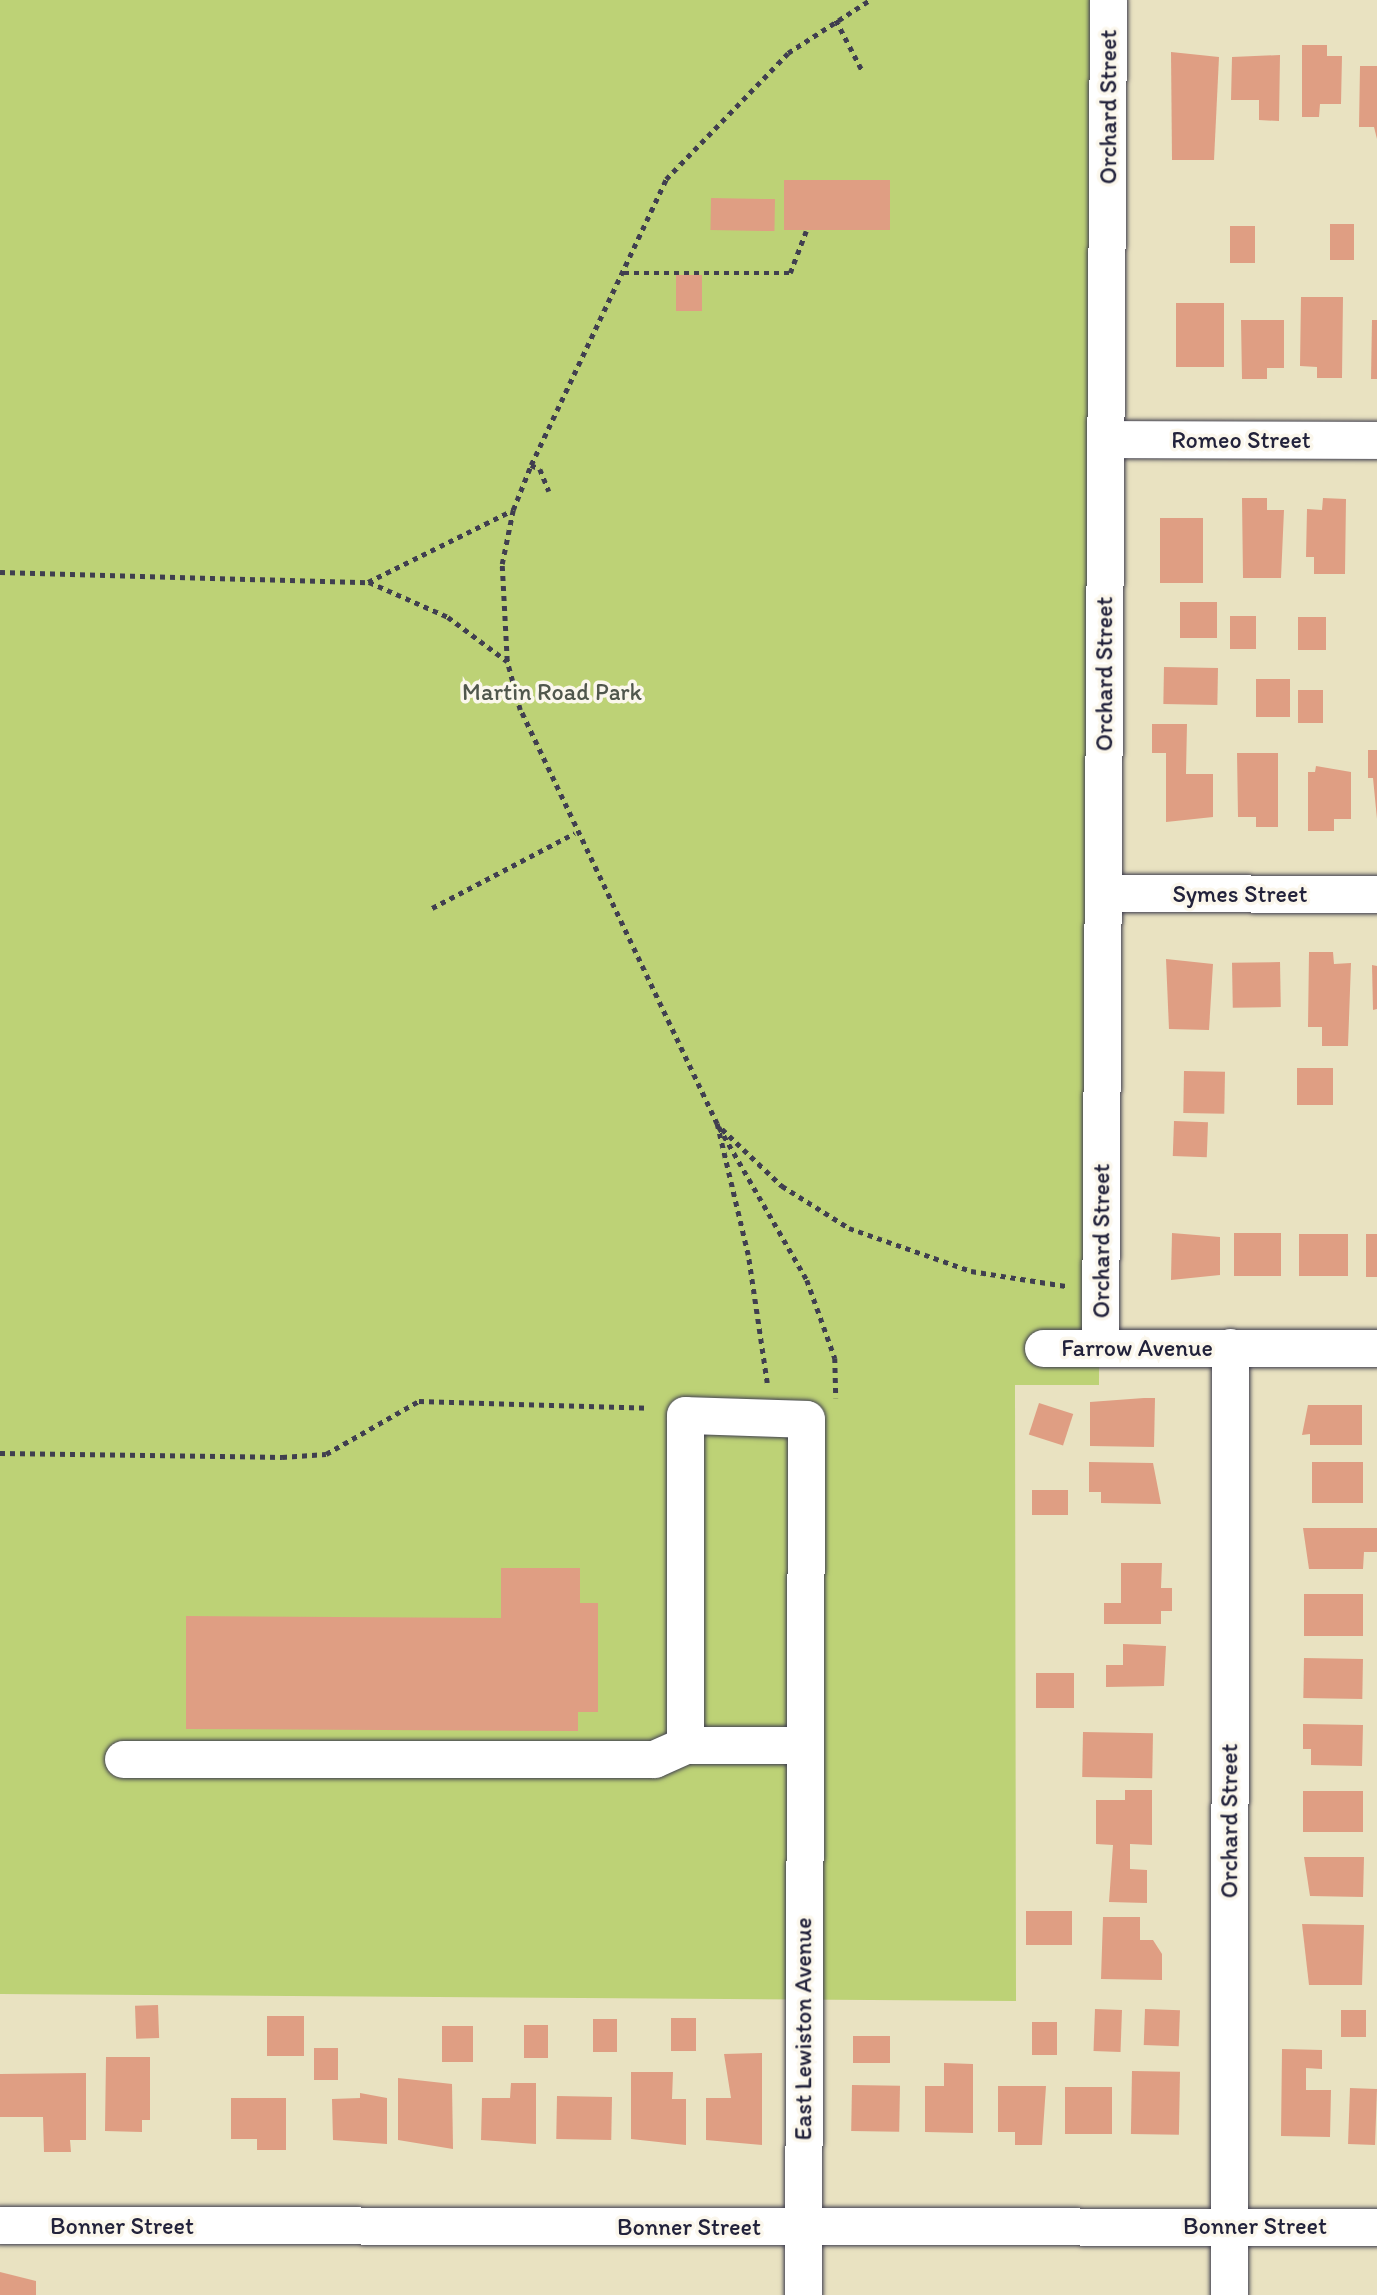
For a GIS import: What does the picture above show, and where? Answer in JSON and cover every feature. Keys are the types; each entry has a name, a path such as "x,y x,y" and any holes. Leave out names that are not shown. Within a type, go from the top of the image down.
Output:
{"street":[{"name":"Orchard Street","path":"1100,1348 1108,0"},
{"name":"Romeo Street","path":"1105,439 1377,440"},
{"name":"Symes Street","path":"1103,893 1377,894"},
{"name":"Farrow Avenue","path":"1043,1348 1377,1348"},
{"name":"Orchard Street","path":"1229,2295 1230,1348"},
{"path":"685,1745 685,1415 768,1415"},
{"name":"East Lewiston Avenue","path":"768,1415 806,1419 803,2295"},
{"path":"123,1759 654,1759 685,1745 804,1754"},
{"name":"Bonner Street","path":"0,2225 1377,2227"}],"path":[{"path":"768,1415 748,1255 717,1124 575,833 520,710 507,662 502,564 513,510 531,465 624,273 666,179 696,143 788,53 870,0"},
{"path":"836,20 862,70"},
{"path":"624,273 790,273 806,230"},
{"path":"531,465 540,469 549,491"},
{"path":"368,582 513,510"},
{"path":"0,572 368,582 448,617 507,662"},
{"path":"432,908 575,833"},
{"path":"717,1124 782,1186 849,1228 971,1271 1078,1287"},
{"path":"0,1453 326,1454 419,1401 621,1402 685,1415"}],"green space":[{"name":"Martin Road Park","path":"0,0 1107,0 1099,1385 1015,1385 1016,2001 0,1994"}],"building":[{"path":"1302,45 1327,45 1327,56 1342,56 1341,104 1320,104 1319,117 1302,117"},
{"path":"1171,52 1219,57 1214,160 1172,160"},
{"path":"1280,55 1279,121 1259,120 1259,100 1231,100 1232,57"},
{"path":"1360,66 1377,66 1377,139 1374,127 1359,127"},
{"path":"784,180 890,180 890,230 784,230"},
{"path":"711,198 775,199 774,231 710,230"},
{"path":"1330,224 1354,224 1354,260 1330,260"},
{"path":"1230,226 1255,226 1255,263 1230,263"},
{"path":"676,275 702,275 702,311 676,311"},
{"path":"1301,297 1343,297 1342,378 1317,378 1317,367 1300,366"},
{"path":"1176,303 1224,303 1224,367 1176,367"},
{"path":"1241,320 1284,320 1284,368 1267,368 1267,379 1242,379"},
{"path":"1372,320 1377,320 1377,379 1371,379"},
{"path":"1242,498 1267,498 1267,510 1284,510 1281,578 1243,578"},
{"path":"1323,498 1346,499 1345,574 1314,574 1314,557 1306,557 1307,509 1322,510"},
{"path":"1160,518 1203,518 1203,583 1160,583"},
{"path":"1180,602 1217,602 1217,638 1180,638"},
{"path":"1230,616 1256,616 1256,649 1230,649"},
{"path":"1298,617 1326,617 1326,650 1298,650"},
{"path":"1164,667 1218,668 1217,705 1163,704"},
{"path":"1256,679 1290,679 1290,717 1256,717"},
{"path":"1298,690 1323,690 1323,723 1298,723"},
{"path":"1152,724 1187,724 1186,774 1213,774 1213,817 1166,822 1166,753 1152,753"},
{"path":"1368,750 1377,750 1377,819 1373,778 1368,778"},
{"path":"1237,753 1278,753 1278,827 1256,827 1256,817 1238,817"},
{"path":"1316,766 1351,772 1351,819 1334,819 1334,831 1308,831 1308,772 1315,772"},
{"path":"1309,952 1333,952 1334,964 1351,963 1348,1046 1322,1046 1322,1027 1308,1027"},
{"path":"1166,959 1213,964 1209,1030 1169,1029"},
{"path":"1280,962 1281,1007 1233,1008 1232,963"},
{"path":"1372,965 1377,966 1377,1009 1373,1010"},
{"path":"1297,1068 1333,1068 1333,1105 1297,1105"},
{"path":"1184,1071 1225,1072 1224,1114 1183,1113"},
{"path":"1174,1121 1208,1122 1207,1157 1173,1156"},
{"path":"1172,1233 1220,1237 1220,1275 1171,1280"},
{"path":"1234,1233 1281,1233 1281,1276 1234,1276"},
{"path":"1299,1234 1348,1234 1348,1276 1299,1276"},
{"path":"1366,1234 1377,1234 1377,1277 1366,1277"},
{"path":"1155,1398 1154,1447 1090,1446 1090,1402"},
{"path":"1039,1403 1073,1414 1063,1446 1029,1434"},
{"path":"1308,1405 1362,1405 1362,1445 1310,1445 1310,1434 1302,1435"},
{"path":"1089,1462 1153,1463 1161,1504 1101,1503 1101,1492 1089,1492"},
{"path":"1312,1462 1363,1462 1363,1503 1312,1503"},
{"path":"1032,1490 1068,1490 1068,1515 1032,1515"},
{"path":"1303,1528 1377,1528 1377,1552 1364,1552 1363,1569 1309,1569"},
{"path":"1121,1563 1162,1563 1161,1588 1172,1588 1172,1611 1161,1611 1161,1624 1104,1624 1104,1603 1121,1603"},
{"path":"501,1568 580,1568 580,1603 598,1603 598,1712 578,1712 578,1731 186,1729 186,1616 501,1618"},
{"path":"1304,1594 1363,1594 1363,1636 1304,1636"},
{"path":"1123,1644 1166,1646 1164,1686 1106,1687 1106,1665 1123,1665"},
{"path":"1304,1658 1363,1659 1362,1699 1303,1698"},
{"path":"1036,1673 1074,1673 1074,1708 1036,1708"},
{"path":"1303,1724 1363,1725 1362,1766 1311,1765 1311,1749 1303,1749"},
{"path":"1083,1732 1153,1733 1152,1778 1082,1777"},
{"path":"1125,1790 1152,1790 1152,1845 1130,1844 1130,1869 1147,1870 1147,1903 1109,1902 1113,1845 1096,1844 1096,1800 1125,1800"},
{"path":"1303,1791 1363,1791 1363,1832 1303,1832"},
{"path":"1304,1857 1364,1857 1363,1897 1310,1896"},
{"path":"1026,1911 1072,1911 1072,1945 1026,1945"},
{"path":"1103,1917 1140,1917 1140,1940 1153,1940 1162,1954 1162,1980 1101,1979"},
{"path":"1302,1924 1364,1925 1362,1985 1309,1985"},
{"path":"158,2005 159,2038 136,2039 135,2006"},
{"path":"1095,2009 1122,2010 1121,2052 1094,2051"},
{"path":"1145,2009 1180,2010 1179,2046 1144,2045"},
{"path":"1341,2010 1366,2010 1366,2037 1341,2037"},
{"path":"267,2016 304,2016 304,2056 267,2056"},
{"path":"671,2018 696,2018 696,2051 671,2051"},
{"path":"593,2019 617,2019 617,2052 593,2052"},
{"path":"1032,2022 1057,2022 1057,2055 1032,2055"},
{"path":"524,2025 548,2025 548,2058 524,2058"},
{"path":"442,2026 473,2026 473,2062 442,2062"},
{"path":"853,2036 890,2036 890,2063 853,2063"},
{"path":"314,2048 338,2048 338,2080 314,2080"},
{"path":"1282,2049 1322,2050 1322,2069 1306,2068 1306,2090 1331,2090 1330,2137 1281,2136"},
{"path":"762,2053 762,2145 706,2140 706,2098 731,2098 724,2054"},
{"path":"106,2057 150,2057 150,2120 142,2120 142,2132 105,2131"},
{"path":"944,2063 973,2064 973,2133 925,2132 925,2086 944,2086"},
{"path":"1132,2071 1180,2072 1179,2135 1131,2134"},
{"path":"631,2072 673,2072 672,2099 686,2099 686,2145 631,2139"},
{"path":"86,2073 86,2140 70,2140 71,2152 44,2152 43,2117 0,2117 0,2074"},
{"path":"398,2078 452,2084 453,2149 398,2140"},
{"path":"511,2083 536,2083 536,2144 481,2140 482,2098 510,2098"},
{"path":"852,2085 900,2086 899,2132 851,2131"},
{"path":"998,2086 1046,2086 1042,2145 1015,2145 1015,2132 998,2132"},
{"path":"1065,2087 1112,2087 1112,2134 1065,2134"},
{"path":"1350,2088 1377,2089 1375,2145 1348,2144"},
{"path":"360,2093 387,2098 387,2144 333,2140 332,2099 360,2098"},
{"path":"557,2096 612,2097 611,2140 556,2139"},
{"path":"231,2098 286,2098 286,2150 257,2150 257,2139 231,2139"},
{"path":"0,2272 36,2281 36,2295 0,2295"}]}
